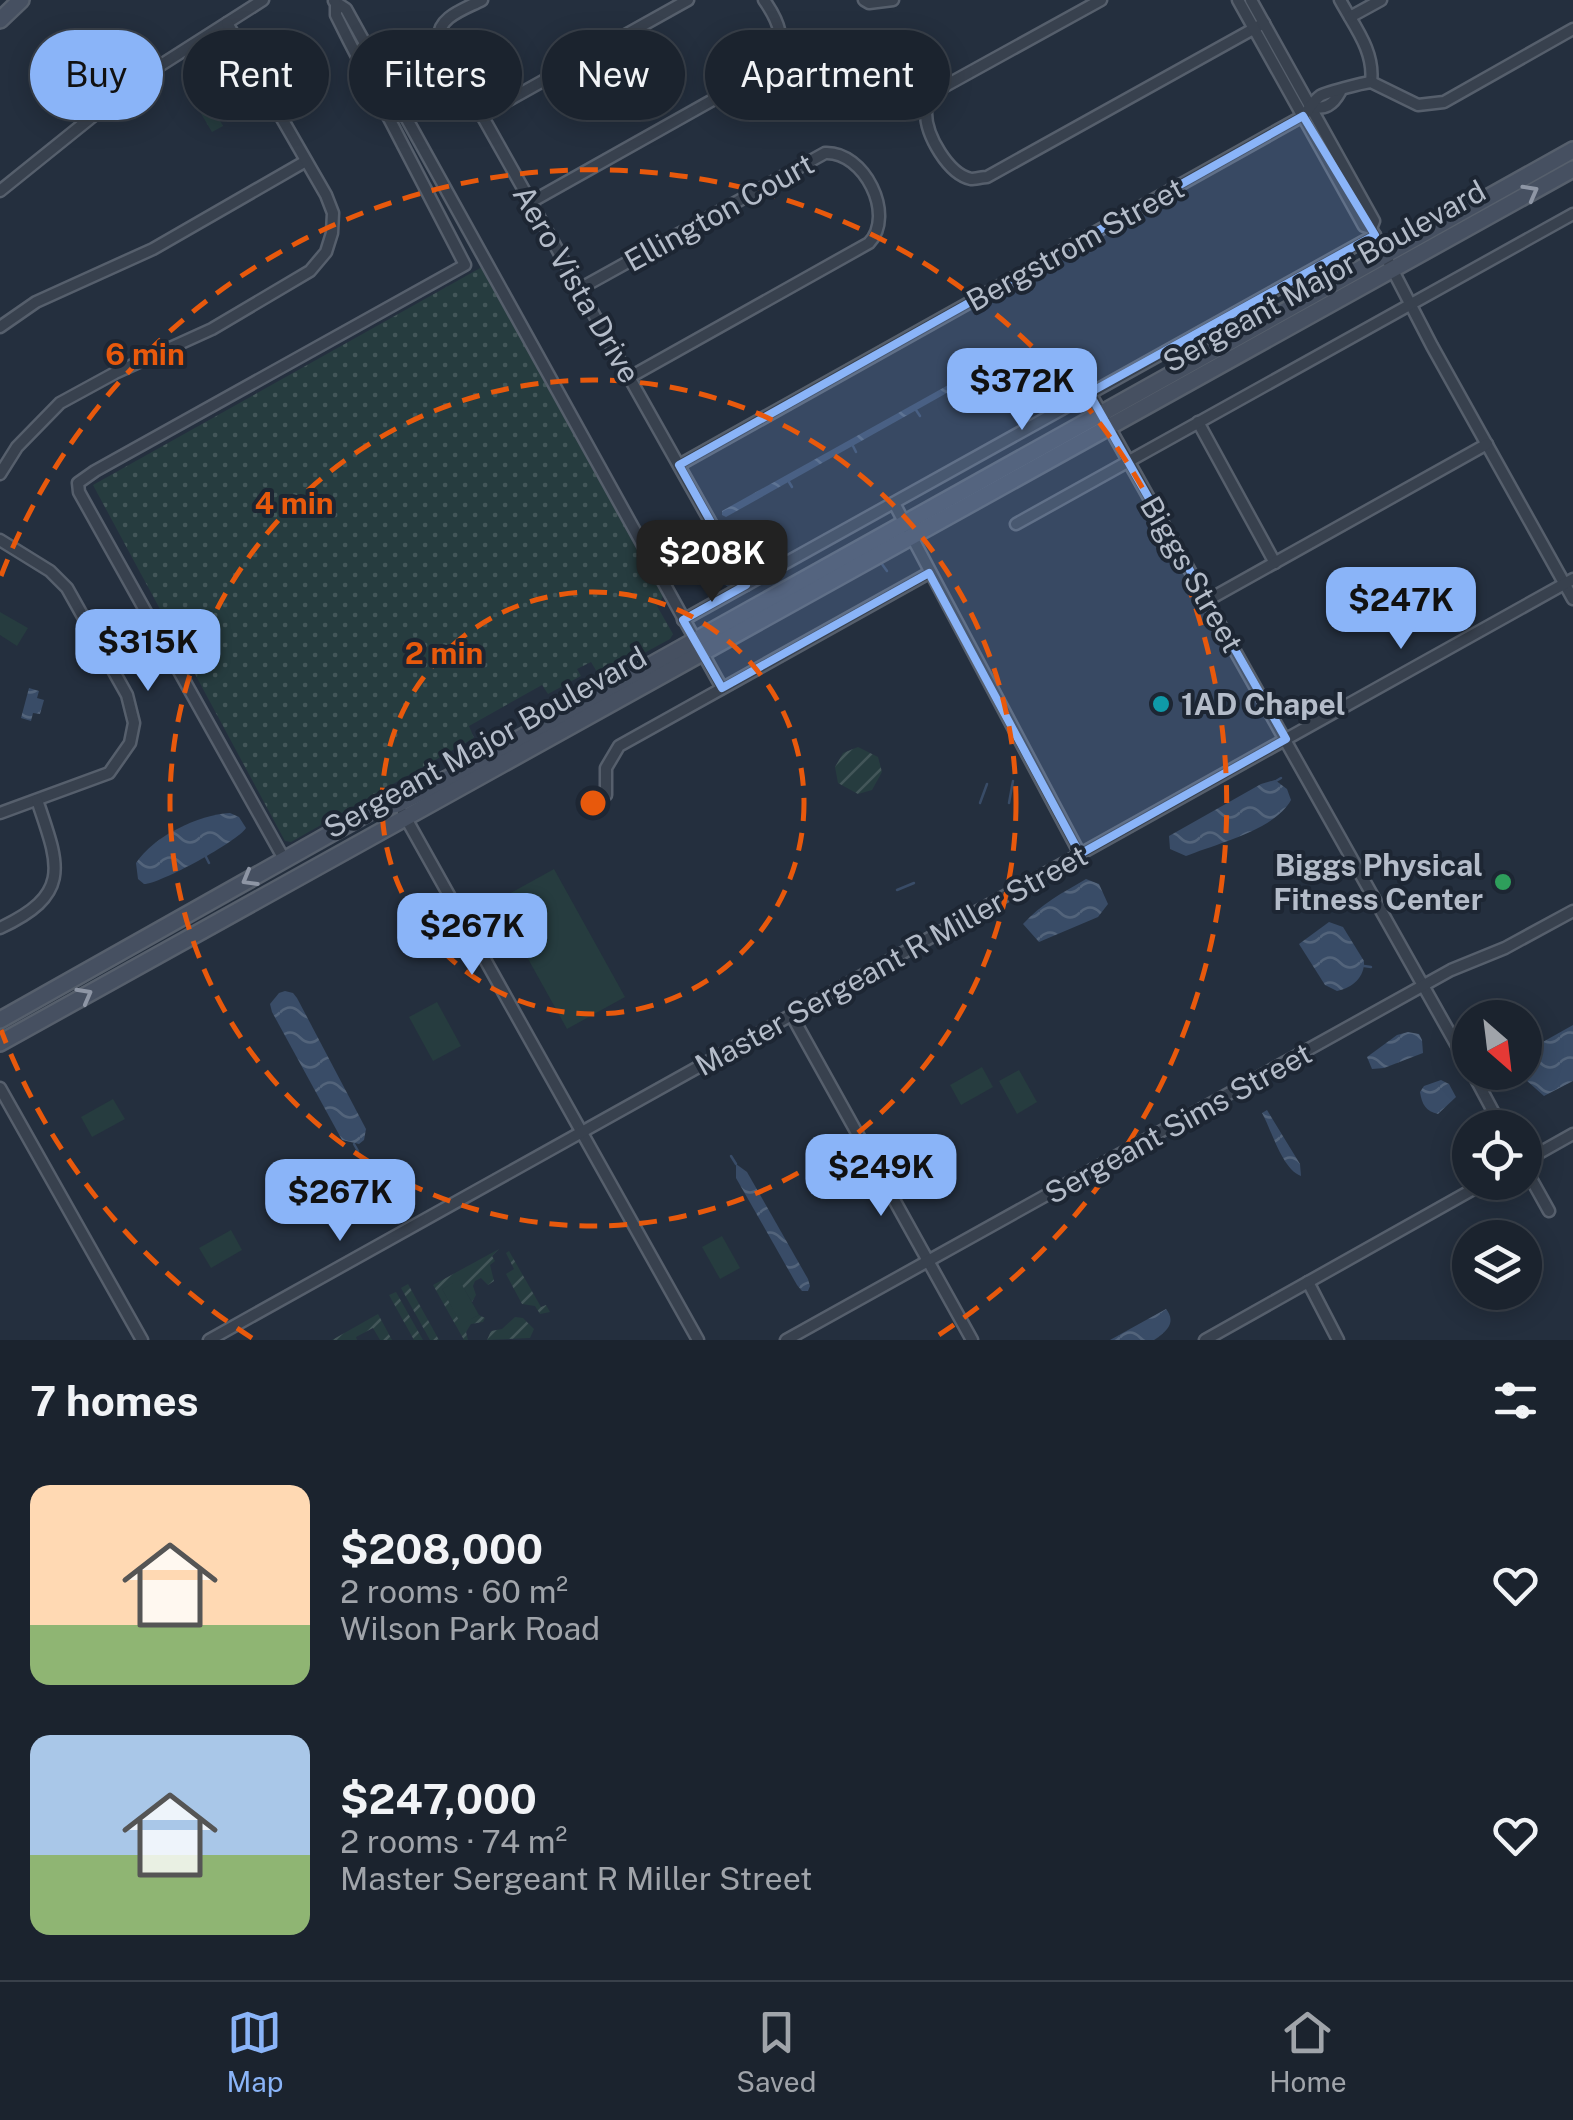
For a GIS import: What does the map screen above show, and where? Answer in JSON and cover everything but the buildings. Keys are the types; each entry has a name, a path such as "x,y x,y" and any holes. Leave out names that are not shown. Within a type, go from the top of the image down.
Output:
{"street":[{"path":"0,20 21,0"},
{"path":"0,191 139,79 263,0"},
{"name":"Aero Vista Drive","path":"438,30 443,22 482,0"},
{"path":"522,93 688,0"},
{"path":"531,202 776,66 783,50 780,30 764,0"},
{"path":"864,0 869,4 893,0"},
{"path":"1101,0 936,91 926,114 930,129 938,147 958,172 972,180 987,177 1259,26"},
{"path":"1238,0 1259,26 1364,226 1373,232 1487,444 1569,582 1573,599"},
{"path":"1251,0 1259,26"},
{"path":"1340,0 1372,62 1370,82 1382,84 1418,105 1444,102 1573,28"},
{"path":"1350,17 1380,0"},
{"path":"284,859 79,492 81,480 466,264 336,15 335,2"},
{"path":"335,2 346,10 366,44 722,688"},
{"path":"0,474 17,447 60,404 115,373 212,328 310,271 326,252 332,233 332,213 227,23"},
{"name":"Bergstrom Street","path":"679,465 1307,112 1316,98 1329,90 1340,92 1370,82"},
{"name":"Aero Vista Drive","path":"485,120 746,585"},
{"name":"Sergeant Major Boulevard","path":"0,1043 402,811 1388,262 1573,150"},
{"name":"Ellington Court","path":"582,288 825,153 836,152 850,159 870,185 881,218 878,234 868,243 630,377"},
{"path":"0,327 36,302 153,250 306,160"},
{"name":"Sergeant Major Boulevard","path":"1388,262 1573,168"},
{"path":"1016,524 1573,214"},
{"path":"683,620 1373,232"},
{"name":"Biggs Street","path":"1090,393 1452,1037"},
{"path":"1198,422 1275,563"},
{"path":"1208,600 1487,444"},
{"path":"894,503 1080,854"},
{"path":"0,540 34,559 58,579 100,646 133,711 130,743 109,773 0,813"},
{"path":"606,796 606,768 619,746 929,573"},
{"name":"Master Sergeant R Miller Street","path":"209,1340 1569,582"},
{"path":"100,646 150,619"},
{"path":"0,928 34,910 55,880 56,856 37,800"},
{"name":"Sergeant Major Boulevard","path":"0,1020 378,806 402,811"},
{"path":"402,811 698,1340"},
{"name":"Sergeant Sims Street","path":"786,1340 1450,970 1504,948 1573,911"},
{"path":"792,1016 972,1340"},
{"path":"0,1088 142,1340"},
{"path":"1542,1153 1573,1134"},
{"path":"1542,1197 1549,1211"},
{"path":"1204,1340 1454,1200"},
{"path":"1308,1282 1338,1340"}],"highlighted area":[{"path":"1303,116 1375,235 1089,393 1286,739 1080,854 929,573 722,688 683,620 746,585 679,465"}],"green space":[{"path":"205,120 220,120 223,126 212,132"},
{"path":"482,267 664,595 657,606 673,634 600,677 591,662 577,669 581,676 548,694 542,685 469,726 474,738 291,842 285,841 93,485"},
{"path":"0,612 28,628 17,646 0,635"},
{"path":"858,747 878,757 882,772 872,790 858,794 838,783 835,767 843,753"},
{"path":"554,869 625,997 567,1029 496,901"},
{"path":"437,1002 461,1046 433,1061 409,1017"},
{"path":"982,1067 993,1087 961,1105 950,1085"},
{"path":"1019,1070 1037,1102 1017,1114 999,1081"},
{"path":"113,1099 125,1119 92,1137 81,1117"},
{"path":"231,1230 242,1250 211,1268 199,1248"},
{"path":"722,1236 740,1268 720,1279 702,1247"},
{"path":"499,1249 490,1265 494,1281 488,1285 481,1278 475,1281 472,1302 459,1280 442,1289 461,1324 479,1315 485,1318 471,1324 466,1332 468,1340 464,1340 433,1285"},
{"path":"509,1251 541,1307 546,1305 550,1312 540,1314 535,1306 522,1304 506,1274 514,1269 506,1253"},
{"path":"459,1279 479,1315 461,1325 442,1289"},
{"path":"408,1284 439,1340 430,1340 401,1288"},
{"path":"396,1292 423,1340 414,1340 389,1295"},
{"path":"378,1314 392,1340 380,1340 373,1328 357,1340 332,1340"},
{"path":"515,1317 523,1318 534,1329 530,1338 487,1340 491,1331 502,1329"}],"water":[{"path":"986,364 991,367 986,371 726,517 722,515 722,511"},
{"path":"690,543 704,553 708,570 693,581 674,560 674,553"},
{"path":"29,688 39,691 37,698 44,700 40,714 33,713 31,721 21,718"},
{"path":"1275,780 1287,789 1291,800 1272,820 1186,856 1170,849 1169,836 1261,784"},
{"path":"230,813 239,817 246,828 229,842 166,877 144,884 138,879 136,863 165,836 191,823"},
{"path":"1086,879 1099,884 1108,904 1098,917 1039,942 1023,924"},
{"path":"1329,922 1343,927 1364,961 1356,981 1337,991 1325,985 1299,944"},
{"path":"285,991 297,998 366,1129 359,1144 342,1140 272,1012 270,1004"},
{"path":"1573,1025 1573,1081 1544,1096 1537,1090 1542,1090 1542,1042"},
{"path":"1419,1034 1423,1053 1372,1069 1367,1057 1397,1035"},
{"path":"1441,1080 1449,1084 1456,1097 1438,1114 1425,1107 1420,1092 1424,1086"},
{"path":"1267,1110 1300,1164 1301,1176 1288,1166 1278,1149 1262,1113"},
{"path":"736,1164 747,1172 808,1279 808,1291 797,1285 736,1178"},
{"path":"1166,1309 1170,1323 1154,1340 1110,1340"}],"waterway":[{"path":"986,371 989,377"},
{"path":"916,410 920,416"},
{"path":"853,446 856,452"},
{"path":"789,482 792,487"},
{"path":"879,560 887,571"},
{"path":"708,570 730,587"},
{"path":"1276,781 1281,778"},
{"path":"1009,803 1013,781"},
{"path":"980,803 987,784"},
{"path":"205,855 209,863"},
{"path":"897,890 914,883"},
{"path":"1364,966 1371,967"},
{"path":"354,1144 358,1151"},
{"path":"731,1156 736,1164"}],"place":[{"name":"1AD Chapel","path":"1161,704"},
{"name":"Biggs Physical Fitness Center","path":"1503,882"}]}
